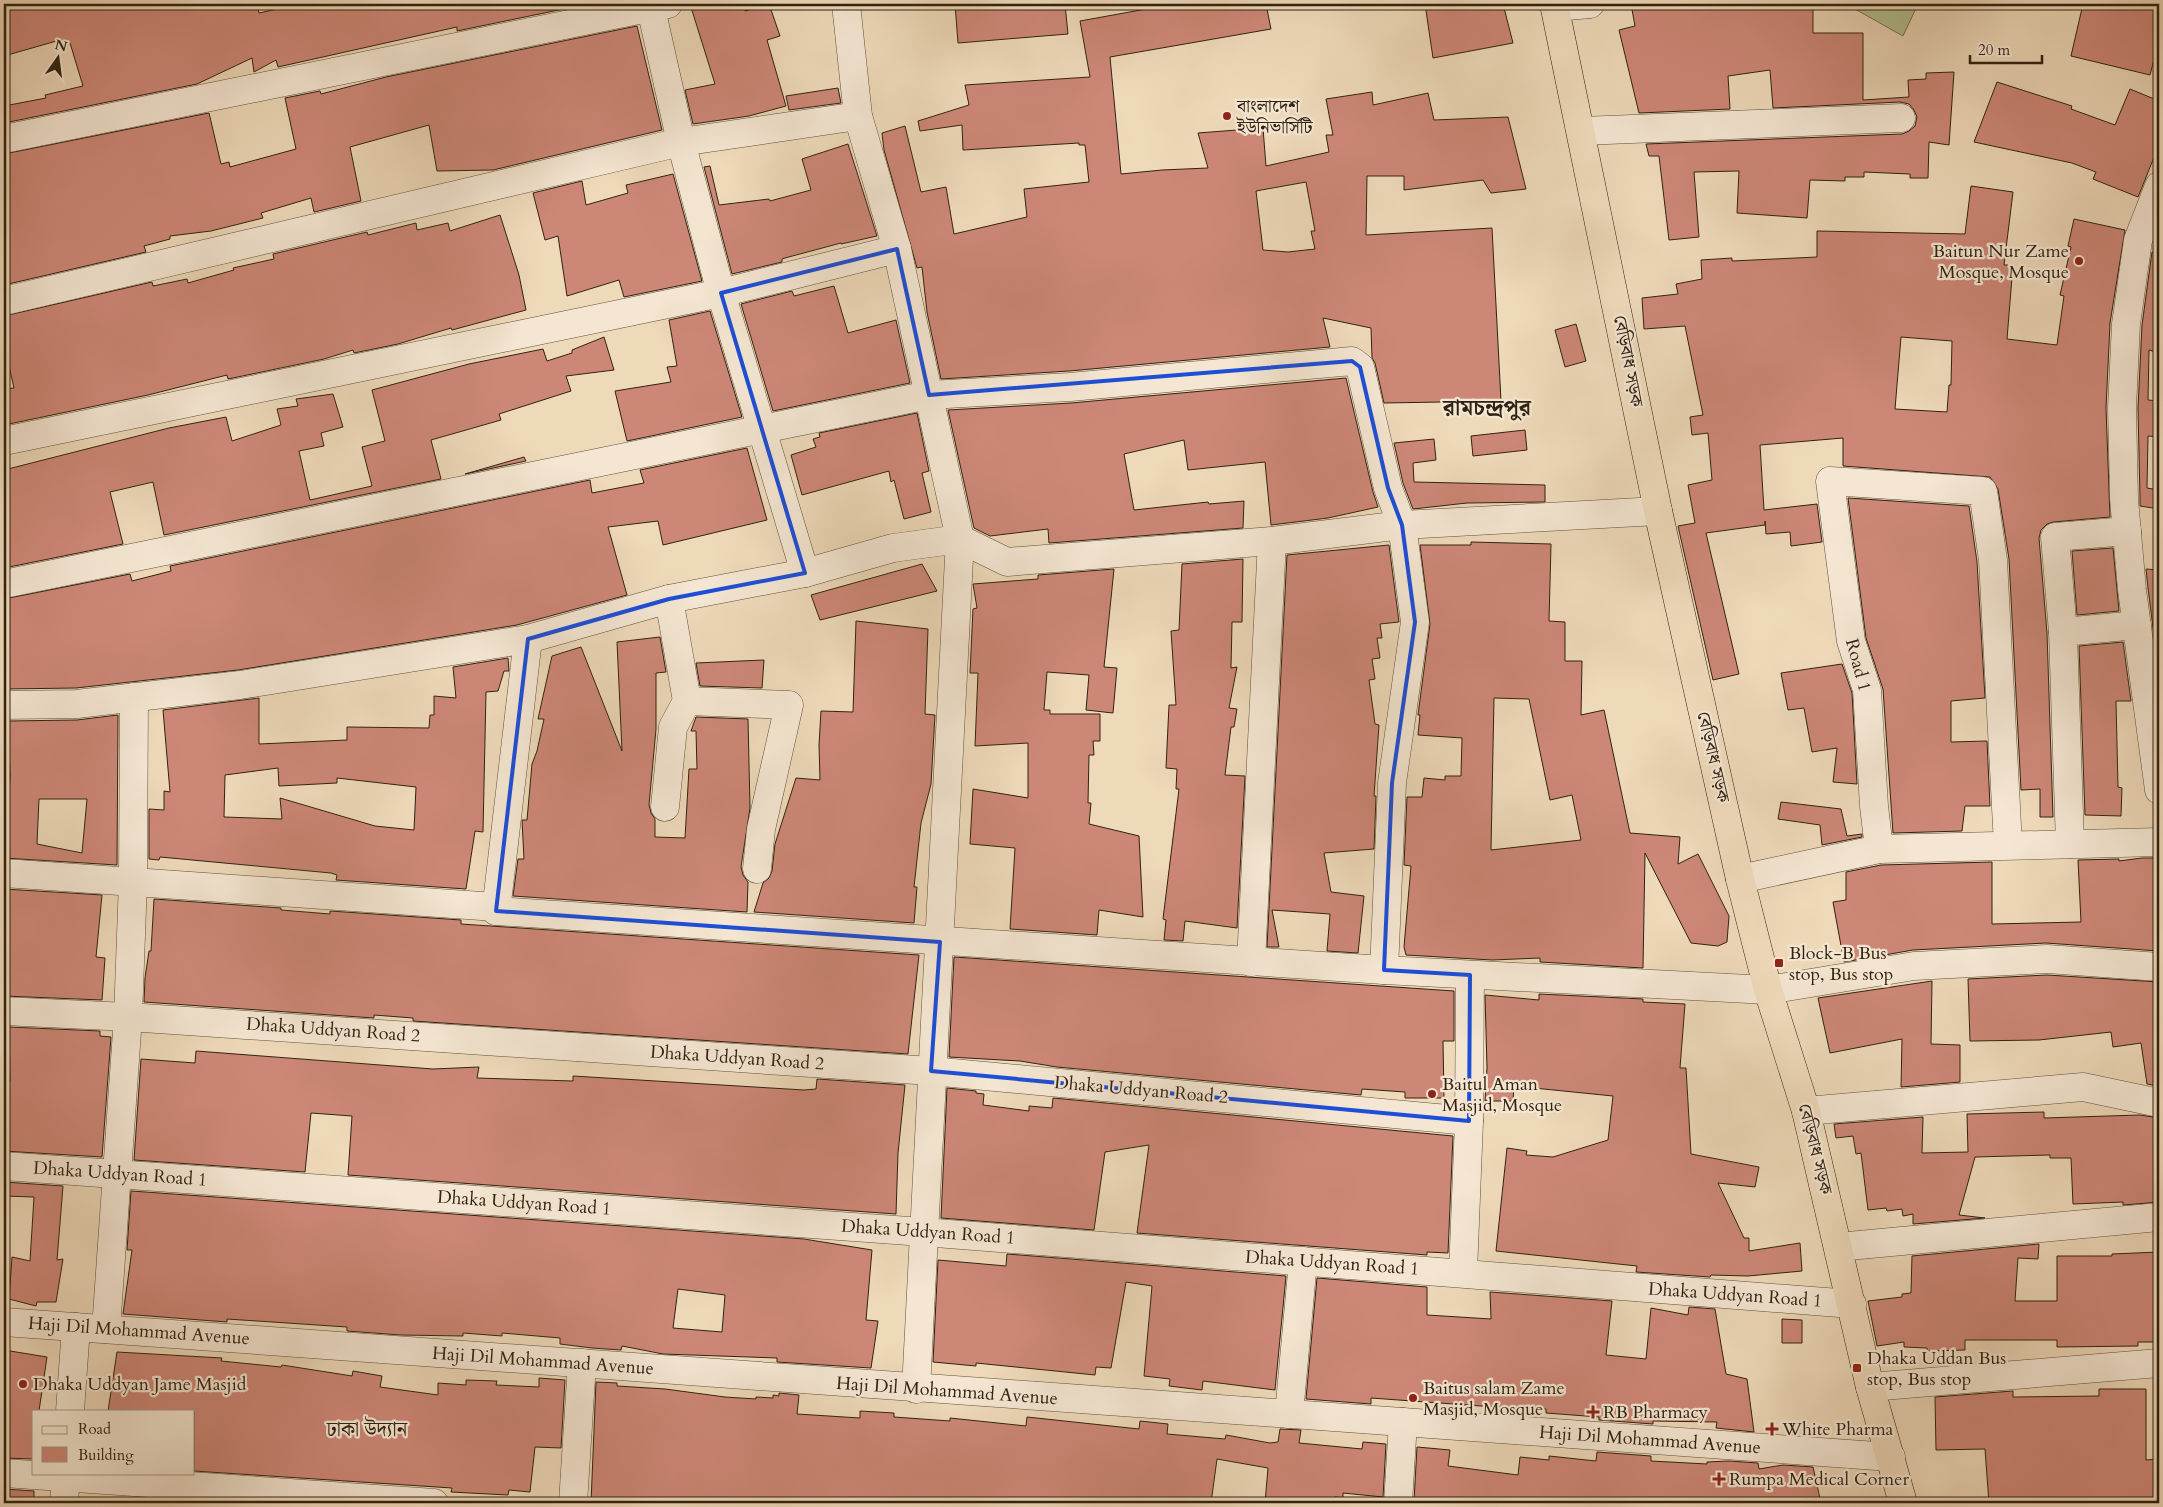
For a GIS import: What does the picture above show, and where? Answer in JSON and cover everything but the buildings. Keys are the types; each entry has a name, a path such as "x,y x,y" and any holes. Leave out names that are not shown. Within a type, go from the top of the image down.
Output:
{"highway":[{"name":"বেড়িবাধ সড়ক","path":"1554,5 1582,131 1658,511 1740,879 1768,990 1806,1110 1870,1387 1903,1503"}],"street":[{"path":"846,4 858,116 897,249 960,539 916,1389"},
{"path":"1554,5 1590,4"},
{"path":"4,139 656,5 681,142 721,293 764,429 805,573"},
{"path":"4,301 681,142 858,116"},
{"path":"1582,131 1901,118"},
{"path":"2159,186 2138,240 2126,324 2122,408 2127,530 2137,625 2159,790"},
{"path":"4,442 721,293 897,249"},
{"path":"4,584 929,395 1070,387 1352,361 1360,367 1388,488 1402,525 1414,622 1392,783 1384,970"},
{"name":"Road 1","path":"1879,849 1874,806 1867,690 1850,641 1830,481 1983,491 1993,560 2008,845"},
{"path":"4,705 77,704 240,685 528,639 669,599 805,573 893,548 960,539 1007,562 1272,541 1402,525 1658,511"},
{"path":"2070,844 2062,632 2055,537 2127,530"},
{"path":"1251,962 1272,541"},
{"path":"665,807 672,727 687,701 669,599"},
{"path":"2062,632 2137,625"},
{"path":"496,911 528,639"},
{"path":"106,1329 128,1017 133,881 134,698"},
{"path":"687,701 789,705 761,829 757,869"},
{"path":"1740,879 1879,849 2159,842"},
{"path":"4,873 496,907 496,911"},
{"path":"496,911 1251,962 1768,990 1914,966 2047,959 2159,966"},
{"path":"1463,1274 1469,1120 1470,975"},
{"name":"Dhaka Uddyan Road 2","path":"4,1011 128,1017 931,1071 1469,1120"},
{"path":"1806,1110 2083,1087 2159,1103"},
{"name":"Dhaka Uddyan Road 1","path":"4,1166 923,1232 1852,1304"},
{"path":"1838,1247 2159,1218"},
{"path":"1289,1414 1303,1261"},
{"name":"Haji Dil Mohammad Avenue","path":"4,1322 916,1389 1891,1457"},
{"path":"70,1410 76,1327"},
{"path":"573,1503 582,1363"},
{"path":"1870,1387 2159,1364"},
{"path":"1398,1503 1403,1422"},
{"path":"4,1473 65,1485 434,1503"}],"highlighted area":[{"path":"897,249 929,395 1352,361 1360,367 1388,488 1402,525 1415,622 1392,783 1384,970 1470,975 1469,1121 931,1071 940,942 496,911 528,639 669,599 805,573 721,293"}],"green space":[{"path":"1846,4 1918,4 1903,36"}],"place":[{"name":"বাংলাদেশ ইউনিভার্সিটি","path":"1227,116"},
{"name":"Baitun Nur Zame Mosque, Mosque","path":"2079,261"},
{"name":"Block-B Bus stop, Bus stop","path":"1779,963"},
{"name":"Baitul Aman Masjid, Mosque","path":"1432,1094"},
{"name":"Dhaka Uddan Bus stop, Bus stop","path":"1857,1368"},
{"name":"Dhaka Uddyan Jame Masjid","path":"23,1384"},
{"name":"Baitus salam Zame Masjid, Mosque","path":"1413,1398"},
{"name":"RB Pharmacy","path":"1593,1412"},
{"name":"White Pharma","path":"1772,1429"},
{"name":"Rumpa Medical Corner","path":"1719,1479"}],"district":[{"name":"রামচন্দ্রপুর","path":"1487,408"},
{"name":"ঢাকা উদ্যান","path":"367,1429"}]}
